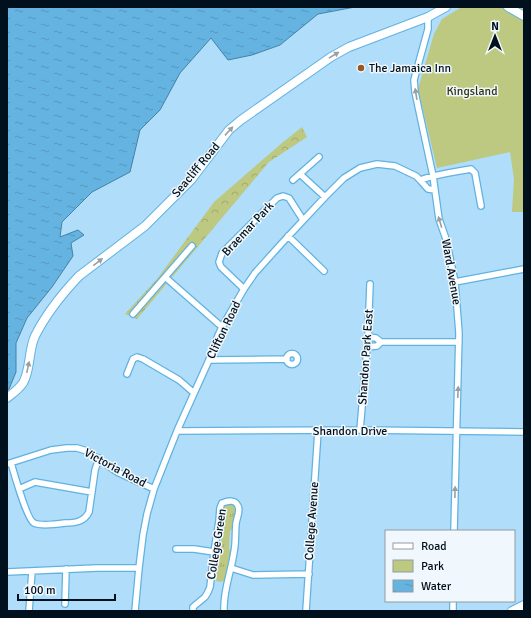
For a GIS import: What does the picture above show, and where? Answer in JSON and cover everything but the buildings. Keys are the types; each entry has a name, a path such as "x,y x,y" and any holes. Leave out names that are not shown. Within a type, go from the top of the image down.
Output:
{"street":[{"name":"Seacliff Road","path":"7,398 23,383 35,338 45,318 71,285 79,276 145,226 191,180 229,130 331,57 345,49 428,17 446,7"},
{"path":"508,7 524,16"},
{"name":"Ward Avenue","path":"428,17 428,29 414,80 415,92 433,176 439,219 446,239 455,282 459,342 454,530"},
{"path":"294,180 319,157"},
{"name":"Clifton Road","path":"135,611 139,568 147,514 154,489 217,338 244,289 288,236 325,197 344,178 360,168 377,164 395,166 416,176 428,190 435,190"},
{"path":"420,180 433,176 472,169 475,174 481,206"},
{"path":"300,174 325,197"},
{"name":"Braemar Park","path":"244,289 221,267 219,262 222,254 277,198 283,196 289,198 303,220"},
{"path":"288,236 324,271"},
{"path":"133,314 192,246"},
{"path":"455,282 524,269"},
{"path":"165,277 222,327"},
{"name":"Shandon Park East","path":"360,430 368,336 370,284"},
{"path":"368,336 376,338 381,342 459,342"},
{"path":"367,347 377,346 381,342"},
{"path":"127,374 133,359 137,357 179,380 194,393"},
{"path":"209,360 287,359"},
{"name":"Shandon Drive","path":"177,431 457,430 524,432"},
{"name":"College Avenue","path":"306,611 318,431"},
{"name":"Victoria Road","path":"9,464 51,450 77,448 87,451 116,472 154,489"},
{"path":"9,464 32,523 71,523 82,520 89,512 98,458"},
{"path":"18,489 35,482 92,492"},
{"name":"College Green","path":"193,611 193,607 205,597 210,587 220,508 222,503 234,501 239,510 236,524 235,550 225,590 224,611"},
{"path":"176,549 214,552"},
{"path":"7,572 139,568"},
{"name":"College Green","path":"231,568 253,575 309,574"},
{"path":"65,604 66,570"},
{"path":"29,611 32,571"},
{"path":"512,611 524,605"}],"green space":[{"name":"Kingsland","path":"463,7 524,7 524,215 523,212 512,212 514,179 510,152 437,168 418,89 434,34 442,19"},
{"path":"302,127 307,137 269,162 137,319 125,314 157,279 214,202"},
{"path":"230,504 235,509 232,529 230,531 229,549 231,551 225,580 221,582 216,581 217,574 215,571 218,544 221,543 225,519 223,517 223,510 226,505"}],"water":[{"path":"7,7 355,7 318,14 280,45 252,55 228,60 211,38 180,73 160,110 140,130 130,172 92,192 62,222 60,237 78,230 84,235 71,243 73,256 52,287 27,318 16,343 16,372 9,389 7,390"}],"place":[{"name":"The Jamaica Inn","path":"361,68"}]}
